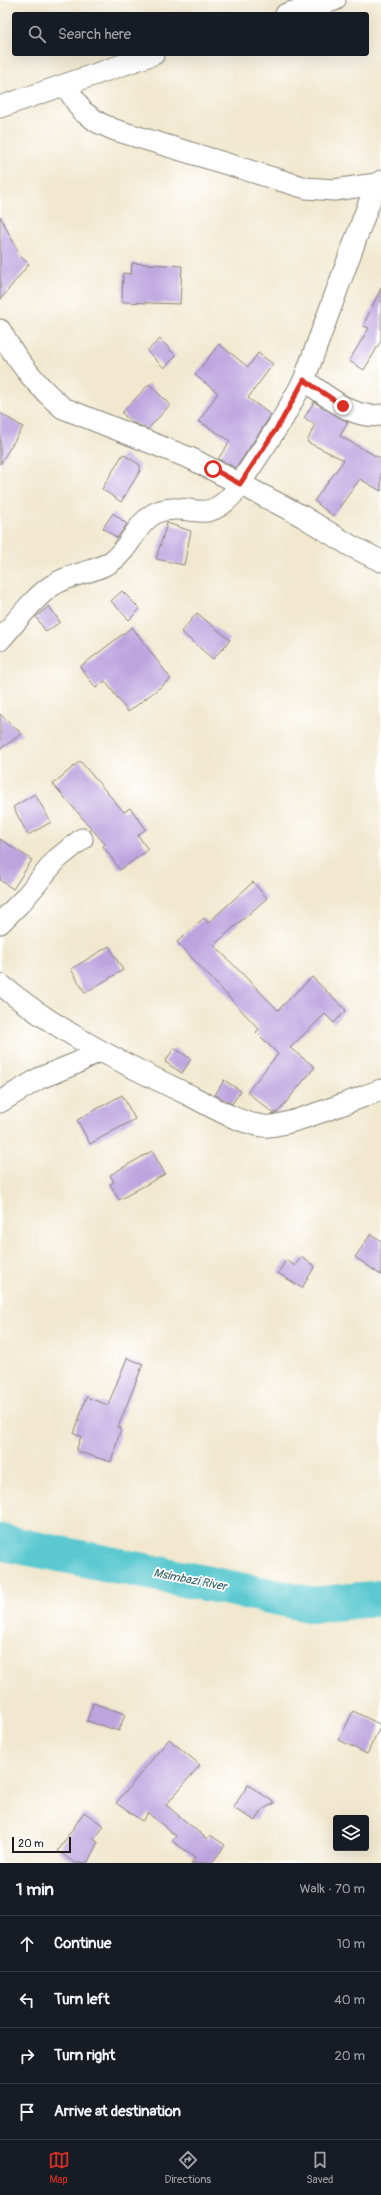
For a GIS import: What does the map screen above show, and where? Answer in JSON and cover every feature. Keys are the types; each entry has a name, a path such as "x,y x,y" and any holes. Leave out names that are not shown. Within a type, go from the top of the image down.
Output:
{"street":[{"path":"293,12 335,0"},
{"path":"0,107 66,86 148,56"},
{"path":"0,640 52,585 74,574 96,569 112,561 128,545 146,519 161,511 205,512 225,504 282,420 304,380 379,183 334,190 306,188 134,136 99,123 82,111 66,86"},
{"path":"0,330 25,370 49,396 63,408 187,456 381,561"},
{"path":"304,380 343,406 362,415 381,415"},
{"path":"0,923 23,900 57,859 82,839"},
{"path":"0,984 37,1011 98,1051 229,1114 263,1126 273,1126 298,1119 381,1090"},
{"path":"0,1102 40,1078 77,1063 98,1051"}],"building":[{"path":"0,216 21,257 29,264 0,300"},
{"path":"132,263 182,266 180,304 122,302 123,273 131,274"},
{"path":"381,288 381,341 364,370 349,361 369,328 363,326"},
{"path":"160,339 176,356 164,368 147,351"},
{"path":"219,344 248,367 258,353 273,364 248,398 271,415 236,468 218,459 230,441 199,421 218,393 195,375"},
{"path":"149,384 170,405 148,429 131,422 122,413"},
{"path":"314,402 348,422 340,436 381,459 381,491 360,479 333,516 314,501 344,460 307,442 315,424 304,418"},
{"path":"0,413 23,427 0,464"},
{"path":"123,454 140,465 140,471 121,502 102,489"},
{"path":"113,513 127,524 117,538 103,528"},
{"path":"167,523 191,531 184,565 156,559"},
{"path":"122,591 140,609 129,620 111,601"},
{"path":"49,606 60,622 46,632 36,617"},
{"path":"197,613 230,640 213,659 181,632"},
{"path":"132,627 171,679 128,712 105,681 96,688 80,667"},
{"path":"0,714 22,734 0,749"},
{"path":"80,761 124,812 130,808 146,829 138,835 148,850 120,870 103,846 105,844 53,784"},
{"path":"35,794 51,822 28,835 13,807"},
{"path":"0,839 32,860 13,889 0,880"},
{"path":"253,882 267,898 214,945 278,1010 312,977 346,1010 334,1023 325,1014 290,1048 315,1067 278,1112 273,1113 247,1092 278,1054 256,1032 259,1029 177,942 204,918 208,923"},
{"path":"109,946 123,970 85,993 71,969"},
{"path":"174,1048 191,1059 182,1073 165,1062"},
{"path":"224,1080 241,1091 232,1104 215,1095"},
{"path":"122,1095 135,1119 90,1144 77,1120"},
{"path":"152,1151 165,1174 119,1200 110,1184 114,1182 110,1175"},
{"path":"371,1234 381,1241 381,1275 355,1257"},
{"path":"301,1257 315,1266 302,1288 278,1273 286,1260 295,1266"},
{"path":"127,1358 143,1364 118,1427 121,1428 111,1462 76,1451 81,1436 74,1434 86,1397 108,1405"},
{"path":"93,1703 125,1714 119,1731 87,1721"},
{"path":"353,1711 381,1725 367,1754 339,1740"},
{"path":"169,1739 200,1765 166,1805 207,1839 210,1835 225,1845 212,1863 191,1863 195,1857 172,1841 176,1836 148,1813 142,1821 116,1803"},
{"path":"248,1785 275,1803 263,1809 256,1821 233,1808"},
{"path":"84,1812 104,1826 94,1840 98,1842 87,1863 75,1863 58,1851"}],"waterway":[{"name":"Msimbazi River","path":"0,1542 314,1605 381,1598"}],"route":[{"path":"213,469 240,484 282,420 304,380 343,406"}]}
